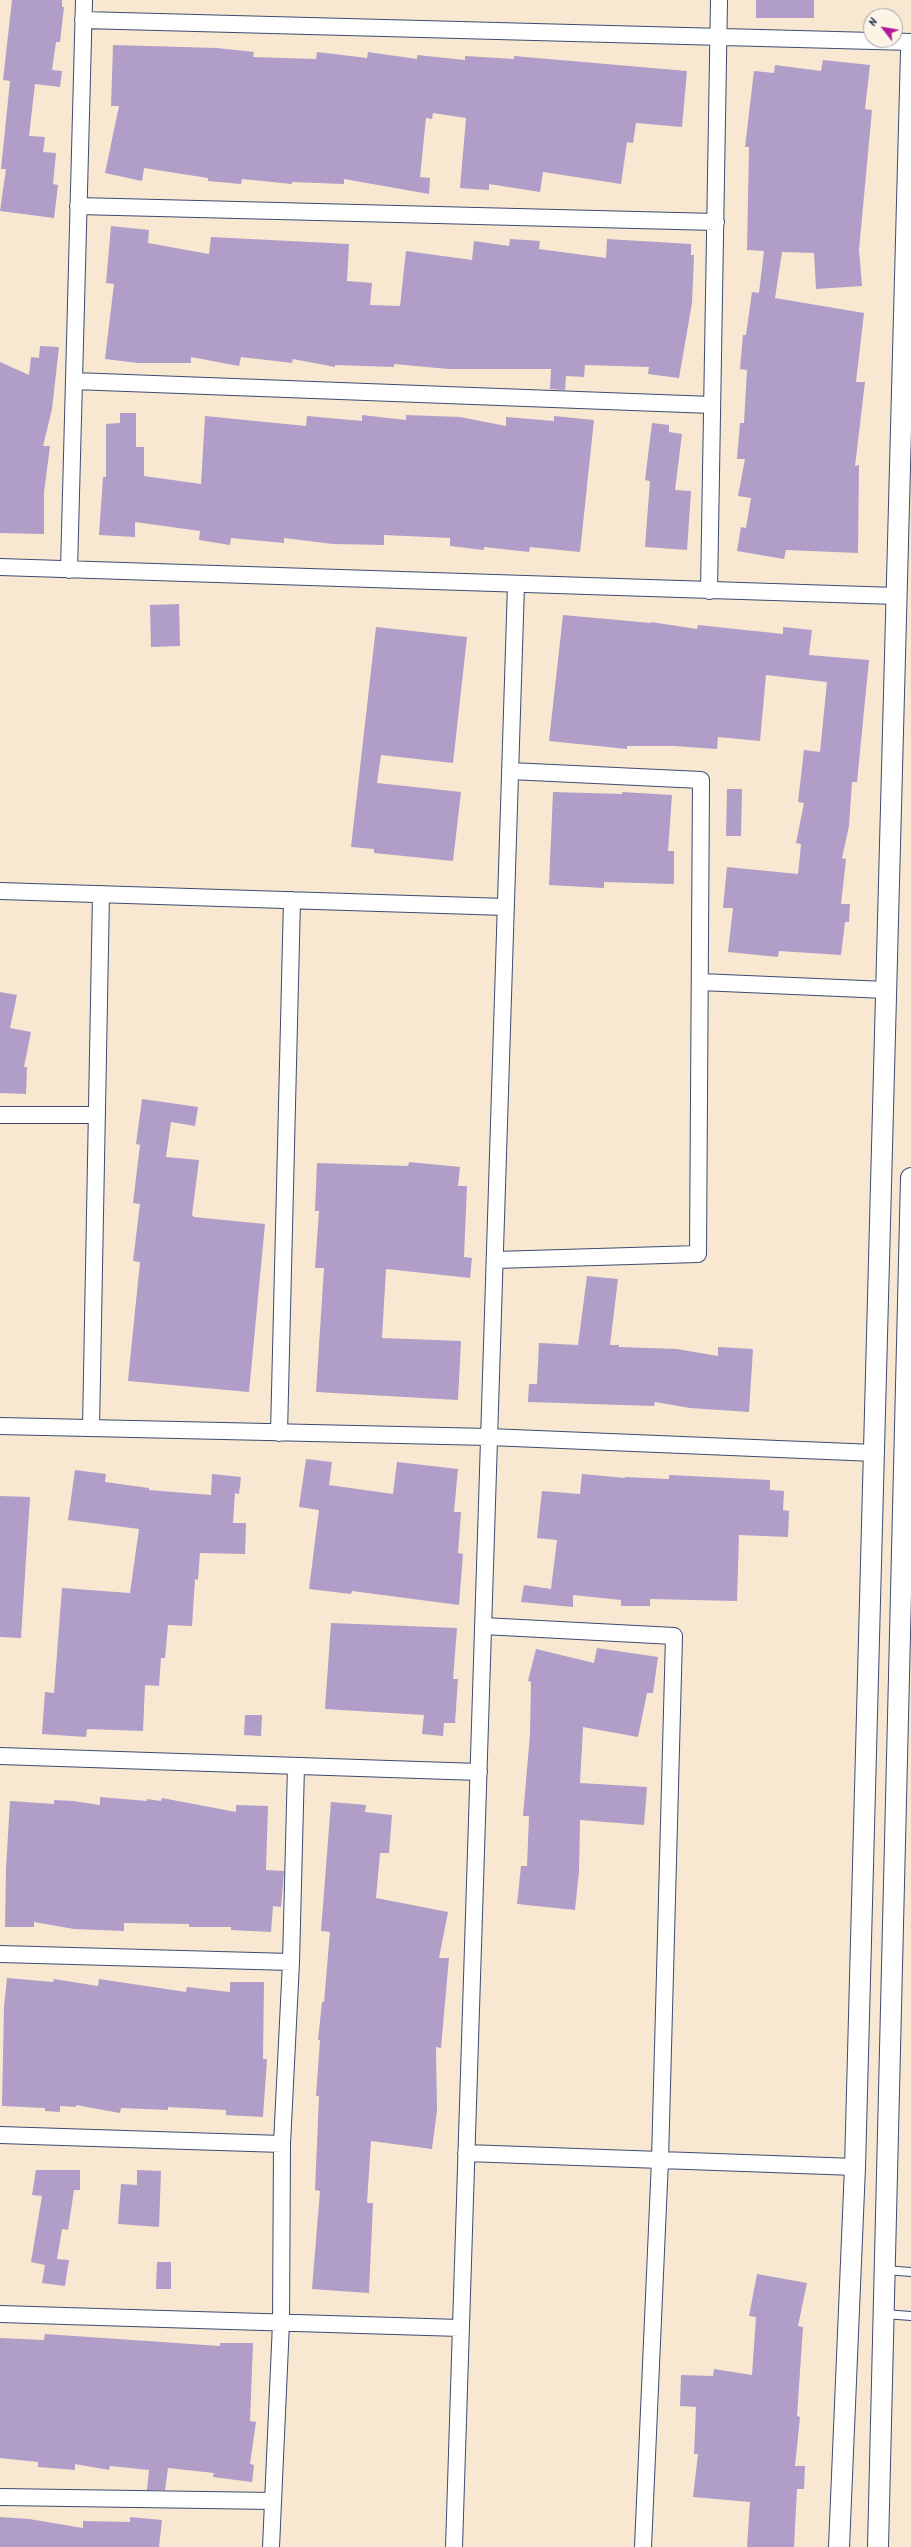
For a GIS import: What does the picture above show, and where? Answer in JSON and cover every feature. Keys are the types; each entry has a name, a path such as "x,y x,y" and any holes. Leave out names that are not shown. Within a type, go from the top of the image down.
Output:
{"street":[{"path":"69,570 84,0"},
{"path":"709,591 719,0"},
{"path":"83,20 911,42"},
{"path":"839,2547 855,2168 911,51"},
{"path":"78,206 716,222"},
{"path":"74,381 712,405"},
{"path":"0,567 516,585 896,596"},
{"path":"454,2547 516,585"},
{"path":"495,1260 698,1254 701,780 510,771"},
{"path":"0,891 506,906"},
{"path":"91,1428 101,894"},
{"path":"279,1432 292,900"},
{"path":"700,982 886,990"},
{"path":"0,1115 97,1115"},
{"path":"878,2547 911,1178"},
{"path":"0,1426 490,1437 875,1453"},
{"path":"483,1626 674,1636 660,2160 643,2547"},
{"path":"0,1756 479,1772"},
{"path":"271,2547 281,2323 282,2144 291,1962 296,1766"},
{"path":"0,1954 291,1962"},
{"path":"0,2135 282,2144"},
{"path":"466,2153 855,2168"},
{"path":"0,2314 460,2328"},
{"path":"0,2496 273,2501"}],"lane":[{"path":"885,2270 911,2272"},
{"path":"884,2314 911,2316"}],"building":[{"path":"12,0 62,0 62,7 64,7 60,42 56,42 52,70 62,71 60,87 35,84 29,136 45,137 43,152 56,153 53,184 58,185 54,218 0,211 6,169 1,169 10,81 3,80"},
{"path":"756,0 814,0 814,18 756,18"},
{"path":"113,45 217,48 254,52 253,57 316,59 317,52 367,58 368,52 417,59 417,55 465,60 465,56 514,59 514,56 687,71 682,127 636,123 633,143 627,142 621,184 543,172 540,192 489,184 489,190 460,188 466,118 433,113 432,119 426,118 420,177 430,178 429,194 344,179 344,184 292,182 292,184 242,179 241,184 208,181 208,178 144,168 142,181 105,173 119,106 111,106"},
{"path":"823,60 870,65 865,109 872,110 859,250 862,286 816,289 814,253 782,252 775,298 864,313 856,382 865,382 855,466 859,465 858,553 786,550 784,559 737,551 741,527 746,528 751,498 738,496 745,459 737,459 740,423 744,423 747,370 740,369 743,335 746,335 752,292 759,293 764,251 747,250 749,147 745,147 754,71 774,73 775,65 821,71"},
{"path":"111,226 149,230 148,243 209,254 211,237 349,244 347,281 372,283 370,305 400,306 406,251 472,260 474,241 509,246 510,239 540,241 539,249 606,258 607,239 691,244 691,255 694,255 692,303 679,378 648,374 649,367 585,365 584,377 566,376 565,390 550,389 551,369 448,369 394,364 394,367 335,365 335,367 293,359 292,363 241,357 239,366 191,357 191,363 138,363 105,359 114,284 106,283"},
{"path":"40,346 59,347 52,409 43,446 50,446 44,493 44,534 0,533 0,362 29,375 31,357 39,358"},
{"path":"120,413 136,413 136,447 144,447 144,476 201,484 205,416 306,426 307,416 362,421 362,415 406,420 406,415 460,417 506,426 506,417 554,421 554,416 594,420 580,552 530,547 529,552 484,547 484,550 450,546 450,538 384,535 384,545 333,544 284,538 284,543 231,538 230,545 199,540 200,531 135,522 135,537 99,535 103,477 106,477 106,424 120,423"},
{"path":"652,423 669,425 669,432 682,434 675,490 691,491 687,550 645,547 650,481 645,480"},
{"path":"179,604 180,646 151,647 150,605"},
{"path":"563,615 651,622 697,629 698,625 783,634 783,627 812,630 809,655 869,660 857,782 852,782 849,826 842,858 846,859 841,904 850,904 849,922 845,922 841,955 779,951 778,957 728,952 733,908 723,908 727,867 798,874 801,844 796,843 804,803 798,802 804,750 820,752 827,682 766,675 760,741 718,737 717,749 674,746 627,746 627,749 549,741"},
{"path":"376,627 467,637 453,763 381,755 377,783 461,792 453,861 374,853 374,849 351,847"},
{"path":"727,789 742,789 741,836 726,836"},
{"path":"553,792 622,794 622,792 672,795 668,851 674,851 674,884 604,882 604,888 549,885"},
{"path":"0,992 17,995 10,1028 31,1032 24,1067 27,1067 26,1094 0,1093"},
{"path":"142,1099 198,1107 195,1126 171,1122 166,1157 199,1160 192,1215 194,1217 265,1224 249,1392 128,1381 140,1262 133,1261 140,1204 133,1203 140,1145 136,1144"},
{"path":"409,1162 460,1167 458,1186 467,1186 464,1257 472,1258 470,1278 386,1269 382,1338 461,1341 458,1400 316,1392 324,1268 315,1268 319,1211 315,1211 317,1163 408,1166"},
{"path":"587,1276 618,1279 610,1345 619,1345 619,1347 677,1349 718,1356 718,1347 753,1349 749,1412 690,1408 655,1402 654,1406 528,1402 529,1384 537,1384 539,1343 578,1345"},
{"path":"306,1459 332,1462 329,1485 393,1494 397,1462 458,1469 454,1512 461,1512 458,1553 463,1554 459,1605 352,1591 351,1594 309,1589 319,1510 299,1507"},
{"path":"75,1470 106,1474 105,1482 149,1488 149,1490 211,1495 212,1474 241,1477 239,1494 235,1493 233,1523 246,1523 245,1554 200,1553 198,1580 195,1579 192,1626 168,1625 165,1658 161,1658 159,1686 145,1685 143,1731 87,1729 86,1737 42,1734 45,1692 54,1693 62,1588 130,1593 139,1529 68,1520"},
{"path":"582,1474 625,1478 669,1479 669,1475 770,1480 770,1490 784,1491 783,1510 789,1511 788,1537 739,1535 737,1601 650,1599 650,1606 621,1606 621,1600 573,1595 573,1607 521,1602 524,1585 551,1589 557,1540 537,1538 542,1491 580,1494"},
{"path":"0,1496 30,1497 21,1638 0,1637"},
{"path":"331,1623 457,1628 453,1679 458,1679 455,1723 444,1723 443,1736 422,1734 424,1715 325,1709"},
{"path":"597,1648 658,1657 653,1693 647,1693 638,1737 583,1727 580,1783 647,1787 644,1825 580,1820 579,1872 575,1910 517,1904 521,1866 527,1866 529,1816 523,1816 530,1734 531,1682 528,1681 536,1649 594,1663"},
{"path":"245,1715 262,1715 261,1736 244,1735"},
{"path":"100,1797 147,1801 147,1799 161,1801 162,1798 236,1812 236,1805 268,1806 266,1870 284,1871 281,1907 273,1906 271,1932 231,1930 231,1927 189,1927 189,1924 124,1923 124,1931 74,1929 34,1922 34,1927 5,1927 6,1869 10,1801 54,1804 54,1800 100,1805"},
{"path":"331,1802 366,1805 365,1812 392,1815 389,1853 380,1853 376,1898 448,1912 439,1958 449,1958 441,2048 436,2047 437,2111 432,2149 371,2141 367,2203 373,2203 369,2293 312,2289 320,2191 315,2190 319,2096 316,2096 320,2040 318,2040 322,2002 324,2002 330,1932 321,1931"},
{"path":"7,1978 53,1982 54,1979 98,1986 99,1979 186,1992 187,1987 230,1992 230,1982 264,1982 263,2059 267,2059 263,2117 226,2115 226,2110 168,2107 168,2110 121,2108 120,2113 76,2105 76,2107 60,2106 60,2112 45,2111 45,2108 2,2106 4,2007"},
{"path":"36,2170 80,2170 80,2190 74,2190 68,2230 62,2229 57,2259 69,2260 65,2286 42,2283 45,2265 31,2262 42,2196 32,2195"},
{"path":"137,2170 161,2171 159,2227 118,2224 121,2184 137,2185"},
{"path":"157,2262 171,2262 171,2289 156,2289"},
{"path":"757,2274 807,2283 798,2326 803,2327 797,2416 800,2417 795,2466 805,2466 804,2489 797,2489 794,2547 747,2547 750,2502 693,2497 698,2454 694,2454 696,2407 680,2406 681,2375 713,2376 714,2369 752,2375 756,2317 749,2316"},
{"path":"45,2334 220,2346 220,2343 253,2343 250,2421 256,2422 250,2464 254,2465 252,2482 213,2477 214,2473 168,2468 165,2490 147,2490 149,2470 110,2466 109,2470 75,2464 75,2470 38,2467 38,2462 0,2458 0,2338 44,2340"},
{"path":"0,2517 29,2519 83,2528 83,2521 130,2522 130,2517 162,2520 159,2547 0,2547"}]}
